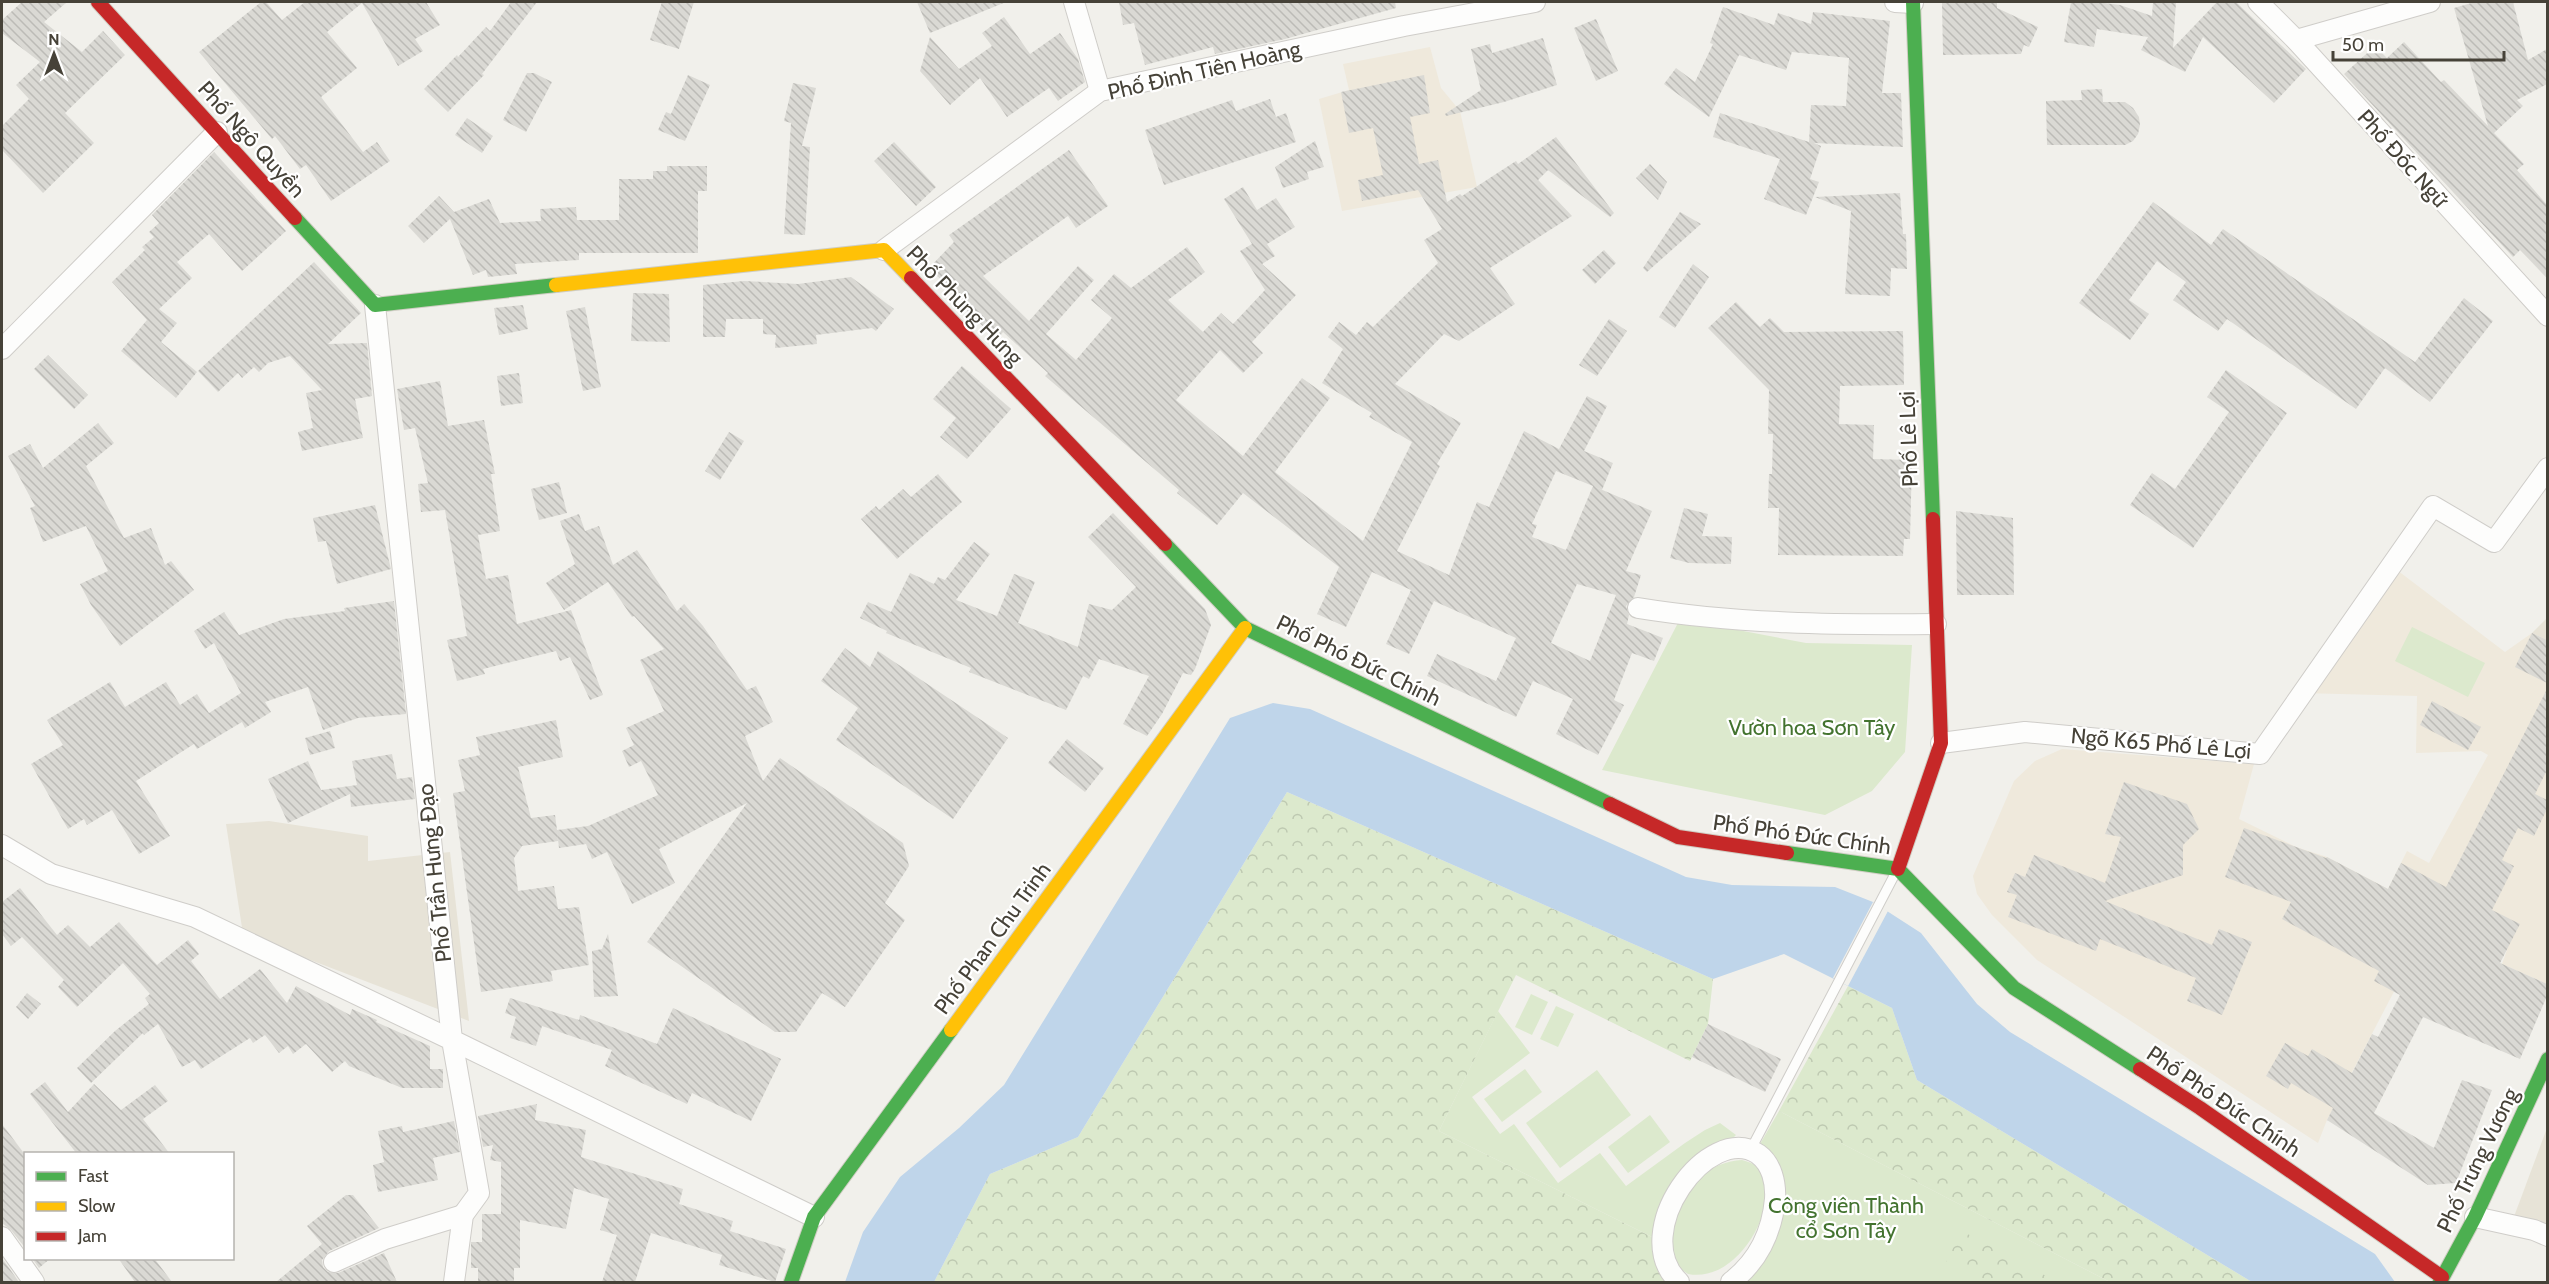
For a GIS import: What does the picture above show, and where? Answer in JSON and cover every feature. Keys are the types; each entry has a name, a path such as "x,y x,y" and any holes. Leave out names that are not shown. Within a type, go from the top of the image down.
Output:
{"main road":[{"name":"Phố Ngô Quyền","path":"98,2 375,304"},
{"name":"Phố Lê Lợi","path":"1898,869 1941,743 1907,2"},
{"name":"Phố Phùng Hưng","path":"375,304 884,250 1245,628"},
{"name":"Phố Phó Đức Chính","path":"1245,628 1678,837 1898,869 2014,988 2200,1108 2441,1280"},
{"name":"Phố Phan Chu Trinh","path":"791,1282 814,1216 1245,628"},
{"name":"Phố Trưng Vương","path":"2441,1280 2475,1216 2547,1059"}],"street":[{"path":"1074,2 1100,91"},
{"name":"Phố Đinh Tiên Hoàng","path":"884,250 1100,91 1404,26 1535,2"},
{"name":"Phố Đốc Ngữ","path":"2258,2 2296,40 2547,316"},
{"path":"2296,40 2430,2"},
{"path":"2,349 217,132"},
{"name":"Phố Trần Hưng Đạo","path":"375,304 452,1040 479,1193 463,1215"},
{"name":"Ngõ K65 Phố Lê Lợi","path":"1941,743 2025,732 2260,754 2433,506 2494,542 2547,468"},
{"path":"1638,608 1699,618 1749,622 1936,624"},
{"path":"2,845 51,874 195,917 814,1216"},
{"path":"1679,1282 1670,1274 1662,1251 1667,1216 1677,1192 1694,1172 1719,1152 1737,1147 1751,1149 1771,1168 1774,1203 1764,1243 1750,1263 1731,1282"},
{"path":"334,1262 385,1239 463,1215 454,1282"},
{"path":"2475,1216 2534,1230 2547,1236"},
{"path":"2,1237 34,1282"}],"lane":[{"path":"1751,1149 1898,869"}],"shaded area":[{"path":"1430,47 1441,88 1460,111 1477,187 1342,211 1319,99 1349,90 1343,64"},
{"path":"2389,564 2505,652 2532,633 2547,640 2547,984 2502,964 2507,950 2435,913 2327,1120 2318,1143 2037,960 1992,915 1977,894 1973,876 2014,781 2035,761 2062,749 2254,764 2239,819 2296,847 2327,857 2388,889 2407,851 2429,863 2488,755 2481,751 2416,753 2417,696 2301,693"},
{"path":"2547,618 2547,640 2532,633"},
{"path":"269,821 368,836 368,861 450,852 469,1021 243,934 226,824"},
{"path":"2547,1128 2547,1245 2509,1230"}],"green space":[{"name":"Vườn hoa Sơn Tây","path":"1680,619 1806,643 1912,645 1905,752 1872,791 1825,815 1602,770"},
{"path":"2412,627 2485,663 2468,697 2395,661"},
{"path":"1287,792 1713,979 1708,1024 1690,1061 1516,975 1439,1131 1656,1239 1656,1262 1665,1282 934,1282 990,1174 1078,1137"},
{"path":"1848,986 1892,1008 1917,1080 2252,1282 2110,1282 1779,1111"},
{"path":"1531,994 1548,1002 1532,1035 1515,1027"},
{"path":"1556,1006 1574,1014 1558,1047 1540,1039"},
{"path":"1498,1011 1530,1053 1472,1097 1500,1134 1514,1124 1558,1183 1600,1153 1626,1186 1685,1143 1720,1123 1736,1135 1697,1162 1656,1239 1439,1131"},
{"path":"1525,1069 1542,1092 1502,1122 1484,1099"},
{"path":"1597,1070 1631,1115 1560,1168 1526,1123"},
{"name":"Công viên Thành cổ Sơn Tây","path":"1779,1111 2110,1282 1743,1281 1766,1256 1770,1153 1760,1144"},
{"path":"1650,1115 1670,1142 1628,1173 1608,1147"},
{"path":"1742,1160 1762,1171 1766,1186 1765,1203 1760,1221 1751,1239 1738,1255 1723,1267 1706,1274 1688,1274 1678,1265 1673,1254 1674,1226 1679,1212 1693,1186 1705,1173 1720,1165"},
{"path":"1962,1231 2050,1278 2048,1282 1986,1282 1946,1261"}],"water":[{"path":"1273,703 1310,709 1686,877 1732,885 1835,887 1873,902 1921,933 1977,1004 2010,1032 2375,1254 2395,1282 2252,1282 1917,1080 1892,1008 1784,954 1713,979 1287,792 1078,1137 990,1174 934,1282 845,1282 863,1232 900,1177 959,1128 1004,1085 1230,718"}],"pier":[{"path":"1873,902 1888,911 1848,986 1833,978"}],"building":[{"path":"22,2 67,2 44,22 82,52 103,31 125,55 65,113 94,143 43,193 2,150 2,126 29,99 16,85 40,62 2,33 2,20"},
{"path":"261,2 266,2 282,20 305,2 426,2 440,25 415,39 423,51 398,66 362,3 327,32 357,68 321,97 363,152 377,142 390,161 331,201 306,165 300,169 275,136 272,139 199,52"},
{"path":"511,2 537,2 482,74 484,75 448,112 424,89 486,27 490,31"},
{"path":"662,2 694,2 679,49 650,40"},
{"path":"917,2 1006,2 930,33"},
{"path":"1119,2 1395,2 1396,8 1285,39 1215,54 1213,47 1145,65 1134,23 1123,25"},
{"path":"1942,2 1997,2 1997,8 2038,27 2029,47 2024,45 2021,54 1943,55"},
{"path":"2071,2 2120,5 2152,16 2153,2 2176,2 2173,48 2217,2 2236,2 2306,69 2274,103 2203,37 2185,72 2141,50 2148,37 2097,29 2094,47 2064,42"},
{"path":"2475,2 2513,2 2528,60 2547,49 2547,84 2517,100 2523,106 2494,133 2524,164 2517,170 2547,205 2547,278 2520,250 2513,257 2344,74 2375,46 2387,58 2404,42 2441,82 2444,80 2488,126 2454,8"},
{"path":"1723,7 1774,25 1778,13 1811,24 1813,12 1890,21 1882,93 1901,93 1903,147 1814,143 1821,146 1810,179 1819,182 1806,215 1764,199 1780,159 1713,137 1720,113 1809,142 1811,105 1846,106 1849,58 1792,52 1786,70 1739,55 1709,117 1664,84 1676,68 1695,82 1713,44 1710,43"},
{"path":"1004,17 1030,54 1060,33 1078,59 1085,82 1058,101 1049,88 1007,117 980,78 950,105 920,71 930,37 959,69 992,46 982,33"},
{"path":"1596,19 1618,71 1596,81 1574,28"},
{"path":"1543,38 1557,85 1504,102 1446,116 1445,114 1481,90 1471,49 1490,44 1492,53"},
{"path":"527,73 534,73 552,82 526,132 503,120"},
{"path":"688,75 710,85 685,141 658,130 666,112 671,114"},
{"path":"1424,75 1430,113 1410,117 1419,164 1438,160 1447,202 1460,194 1462,196 1516,161 1518,164 1556,137 1614,213 1610,217 1548,170 1538,180 1572,216 1490,268 1515,304 1459,341 1444,334 1395,384 1461,423 1437,464 1440,466 1397,551 1449,575 1477,502 1489,507 1524,431 1559,449 1587,396 1607,406 1584,451 1613,463 1602,490 1652,511 1626,571 1641,575 1634,597 1626,606 1629,615 1627,624 1663,638 1654,661 1632,653 1614,700 1624,705 1598,755 1556,734 1573,699 1533,681 1516,717 1427,676 1437,654 1496,681 1516,638 1434,601 1409,654 1386,644 1411,590 1372,572 1346,627 1317,614 1339,567 1243,493 1217,525 1177,493 1179,490 1045,376 1048,373 1003,332 1000,336 993,336 967,311 970,308 929,268 954,242 949,235 1069,150 1108,206 1076,228 1068,216 983,276 1029,321 1078,266 1094,280 1046,334 1076,360 1112,318 1091,300 1114,274 1131,288 1187,247 1205,272 1168,300 1203,332 1221,313 1233,324 1265,290 1240,251 1252,244 1224,199 1243,187 1257,210 1276,198 1295,227 1267,244 1275,256 1262,264 1296,295 1252,342 1263,353 1243,373 1220,350 1176,400 1243,456 1302,378 1330,398 1275,472 1363,541 1412,442 1369,417 1372,413 1322,383 1343,349 1328,337 1339,322 1356,335 1367,322 1373,327 1438,263 1424,240 1442,229 1418,190 1362,201 1358,180 1383,175 1373,128 1349,133 1341,92","holes":["1556,471 1593,486 1566,550 1532,537 1537,525 1532,524","1577,584 1616,595 1590,661 1551,643"]},
{"path":"793,83 816,88 802,146 810,147 805,235 784,234 791,123 784,121"},
{"path":"2102,89 2103,102 2125,102 2139,117 2138,134 2133,141 2125,145 2047,145 2046,101 2082,100 2081,90"},
{"path":"1270,99 1276,117 1286,113 1296,142 1164,185 1145,130 1232,100 1236,111"},
{"path":"467,118 493,136 482,153 455,135"},
{"path":"1315,141 1324,167 1307,172 1309,179 1283,188 1275,167"},
{"path":"894,142 936,187 916,206 874,161"},
{"path":"214,152 286,231 242,271 209,234 177,262 192,278 159,309 177,323 161,342 197,372 176,398 121,351 147,320 112,282 145,250 142,247 154,237 149,232 159,223 152,215"},
{"path":"1650,164 1667,182 1658,200 1636,178"},
{"path":"667,166 707,166 707,191 698,191 698,253 579,253 579,260 515,264 517,274 488,277 486,270 473,275 450,219 424,243 408,226 439,196 454,212 489,199 500,223 541,221 540,209 576,207 577,220 619,220 619,179 653,179 653,171 667,171"},
{"path":"1900,193 1903,234 1906,234 1907,269 1891,268 1890,296 1845,294 1851,211 1815,197"},
{"path":"2153,202 2211,245 2223,229 2415,362 2464,298 2493,321 2430,402 2385,368 2356,409 2227,319 2218,331 2173,300 2186,282 2157,261 2129,300 2149,314 2130,340 2079,303"},
{"path":"1680,212 1701,224 1647,272 1643,268"},
{"path":"1604,250 1616,263 1595,284 1582,270"},
{"path":"314,262 361,313 328,344 367,343 372,396 355,399 363,438 302,451 298,432 313,428 306,393 322,390 290,356 268,363 259,372 254,367 242,378 238,373 218,392 198,371"},
{"path":"1693,264 1709,277 1675,328 1659,317"},
{"path":"851,277 894,309 876,331 872,328 816,335 817,344 775,348 776,335 763,334 763,319 726,319 725,337 703,337 703,285 744,281 798,284"},
{"path":"633,293 669,294 670,342 631,341"},
{"path":"1736,302 1760,327 1770,318 1784,332 1903,331 1904,385 1840,386 1839,424 1874,425 1873,459 1912,460 1910,539 1904,539 1903,556 1778,555 1779,508 1768,508 1773,434 1768,434 1769,390 1708,328"},
{"path":"523,305 528,329 499,335 494,308"},
{"path":"585,307 601,387 583,391 566,311"},
{"path":"1609,319 1627,331 1597,376 1579,365"},
{"path":"48,355 88,395 74,409 34,369"},
{"path":"962,366 1011,409 967,459 940,437 956,418 933,399"},
{"path":"2226,370 2287,413 2193,548 2130,505 2152,473 2175,489 2229,412 2207,397"},
{"path":"519,373 523,403 501,406 497,376"},
{"path":"440,381 448,426 484,420 495,474 491,474 500,531 478,535 486,579 508,575 517,624 571,610 603,695 590,700 570,657 560,661 556,651 483,669 485,674 457,681 447,640 467,636 445,510 421,512 418,484 428,483 415,428 404,430 397,389"},
{"path":"98,423 114,443 86,466 124,538 151,528 165,565 171,561 194,590 120,646 91,605 80,584 108,571 86,526 43,542 30,508 35,506 8,456 30,444 43,468"},
{"path":"729,432 744,441 720,480 705,471"},
{"path":"938,474 962,502 897,559 861,519 876,506 879,510 903,489 911,497"},
{"path":"559,482 567,513 539,520 531,489"},
{"path":"375,505 391,569 337,584 326,541 318,542 313,518"},
{"path":"1684,508 1708,514 1702,536 1732,537 1731,564 1689,563 1670,558"},
{"path":"1956,511 2013,518 2014,595 1957,595"},
{"path":"1113,513 1205,609 1211,625 1195,669 1191,675 1183,673 1162,714 1147,736 1123,724 1149,676 1099,659 1089,679 1083,676 1066,710 969,672 971,668 886,633 887,631 860,618 868,602 891,612 910,573 934,584 938,577 945,580 974,542 990,554 956,600 997,616 1014,574 1023,577 1035,582 1018,623 1078,647 1089,604 1112,610 1136,587 1088,537"},
{"path":"579,514 585,531 599,526 613,565 637,550 677,611 684,604 703,626 747,690 756,686 773,722 745,736 763,781 780,758 903,843 909,866 885,903 905,920 845,1007 822,993 796,1032 775,1032 647,942 747,803 659,849 675,883 632,904 607,852 592,859 586,844 559,848 557,831 558,841 522,846 514,858 518,891 554,886 558,909 579,907 589,965 551,971 553,981 481,992 453,793 465,791 458,760 480,755 476,737 556,720 563,757 518,767 531,818 555,815 557,830 588,826 658,795 641,761 629,767 622,751 634,745 626,728 664,711 640,660 664,649 634,616 632,617 608,582 564,610 546,583 575,564 560,521"},
{"path":"394,601 406,714 358,718 323,730 308,687 265,702 271,712 245,728 242,722 197,749 194,744 136,781 170,836 139,854 112,810 87,825 84,819 68,829 31,764 63,745 47,720 110,682 125,707 166,682 180,705 197,694 209,713 241,693 214,643 205,649 194,631 224,612 239,635 284,619 345,611 344,608"},
{"path":"2532,633 2547,640 2547,683 2515,667"},
{"path":"845,648 870,667 878,651 1008,738 953,819 836,740 858,708 821,681"},
{"path":"2547,689 2547,770 2535,794 2547,800 2547,809 2534,836 2518,828 2502,860 2514,866 2492,910 2520,924 2500,963 2547,984 2547,996 2520,1059 2423,1017 2374,1113 2434,1148 2462,1080 2492,1090 2456,1183 2428,1185 2327,1120 2333,1108 2291,1083 2288,1089 2266,1076 2285,1043 2308,1056 2312,1049 2352,1073 2372,1034 2378,1037 2400,995 2374,981 2379,971 2282,919 2291,902 2225,877 2244,828 2327,857 2388,889 2401,863 2446,887"},
{"path":"2432,701 2481,727 2468,750 2420,725"},
{"path":"330,731 335,748 310,755 305,738"},
{"path":"1067,739 1104,768 1085,792 1048,763"},
{"path":"392,754 397,779 412,777 415,799 351,807 350,794 288,823 268,779 308,761 321,790 357,785 352,761"},
{"path":"2124,782 2187,804 2199,829 2183,845 2183,875 2105,901 2212,945 2219,929 2252,942 2222,1015 2187,1001 2196,978 2100,939 2096,951 2008,917 2017,895 2007,892 2015,873 2025,877 2034,855 2105,883 2121,837 2105,834"},
{"path":"20,888 57,935 68,925 90,947 119,922 157,965 188,940 199,954 191,961 220,999 260,969 287,1003 296,986 350,1015 352,1009 377,1020 376,1022 430,1046 430,1069 443,1069 443,1088 402,1088 349,1066 345,1061 332,1072 306,1044 293,1054 288,1046 279,1053 265,1035 253,1043 250,1038 201,1069 195,1060 182,1067 158,1024 144,1035 143,1033 91,1083 77,1068 115,1031 149,1004 145,998 150,994 123,963 77,1007 58,987 64,980 22,937 11,946 2,934 2,902"},
{"path":"608,934 618,996 594,997 592,951 602,949"},
{"path":"27,993 41,1004 28,1019 16,1007"},
{"path":"510,998 579,1020 580,1015 657,1044 673,1008 781,1059 751,1121 692,1093 687,1104 605,1066 612,1050 542,1026 536,1046 510,1038 516,1017 505,1013"},
{"path":"1708,1024 1781,1059 1765,1092 1692,1057"},
{"path":"45,1082 68,1112 94,1084 121,1110 155,1085 168,1101 143,1119 168,1152 75,1152 30,1094"},
{"path":"537,1104 535,1120 586,1130 581,1157 683,1189 679,1204 733,1221 730,1231 786,1249 775,1282 719,1265 722,1255 651,1233 635,1282 602,1282 617,1235 600,1230 609,1199 574,1188 566,1229 520,1220 520,1268 514,1268 514,1282 478,1282 478,1268 471,1268 471,1242 482,1242 482,1214 501,1214 501,1162 490,1160 493,1145 483,1147 478,1116"},
{"path":"454,1121 460,1152 433,1158 438,1180 378,1192 373,1165 384,1162 378,1131 402,1126 403,1132"},
{"path":"2,1124 24,1153 24,1246 2,1223"},
{"path":"346,1195 353,1195 379,1228 329,1251 322,1260 323,1267 328,1272 338,1273 384,1253 397,1282 276,1282 322,1244 307,1226"},
{"path":"2,1258 19,1282 2,1282"},
{"path":"33,1260 49,1260 39,1268"},
{"path":"119,1260 156,1260 172,1282 135,1282"}],"traffic: fast":[{"path":"1913,2 1933,519"},
{"path":"295,218 375,305 556,285"},
{"path":"1165,544 1245,628 1610,804"},
{"path":"1787,853 1898,869 2014,988 2140,1069"},
{"path":"791,1282 814,1217 951,1030"},
{"path":"2440,1282 2475,1217 2548,1059"}],"traffic: slow":[{"path":"556,285 884,250 911,278"},
{"path":"951,1030 1245,628"}],"traffic: jam":[{"path":"98,2 295,218"},
{"path":"911,278 1165,544"},
{"path":"1898,869 1941,743 1933,519"},
{"path":"1610,804 1678,837 1787,853"},
{"path":"2140,1069 2200,1108 2442,1277"}]}
